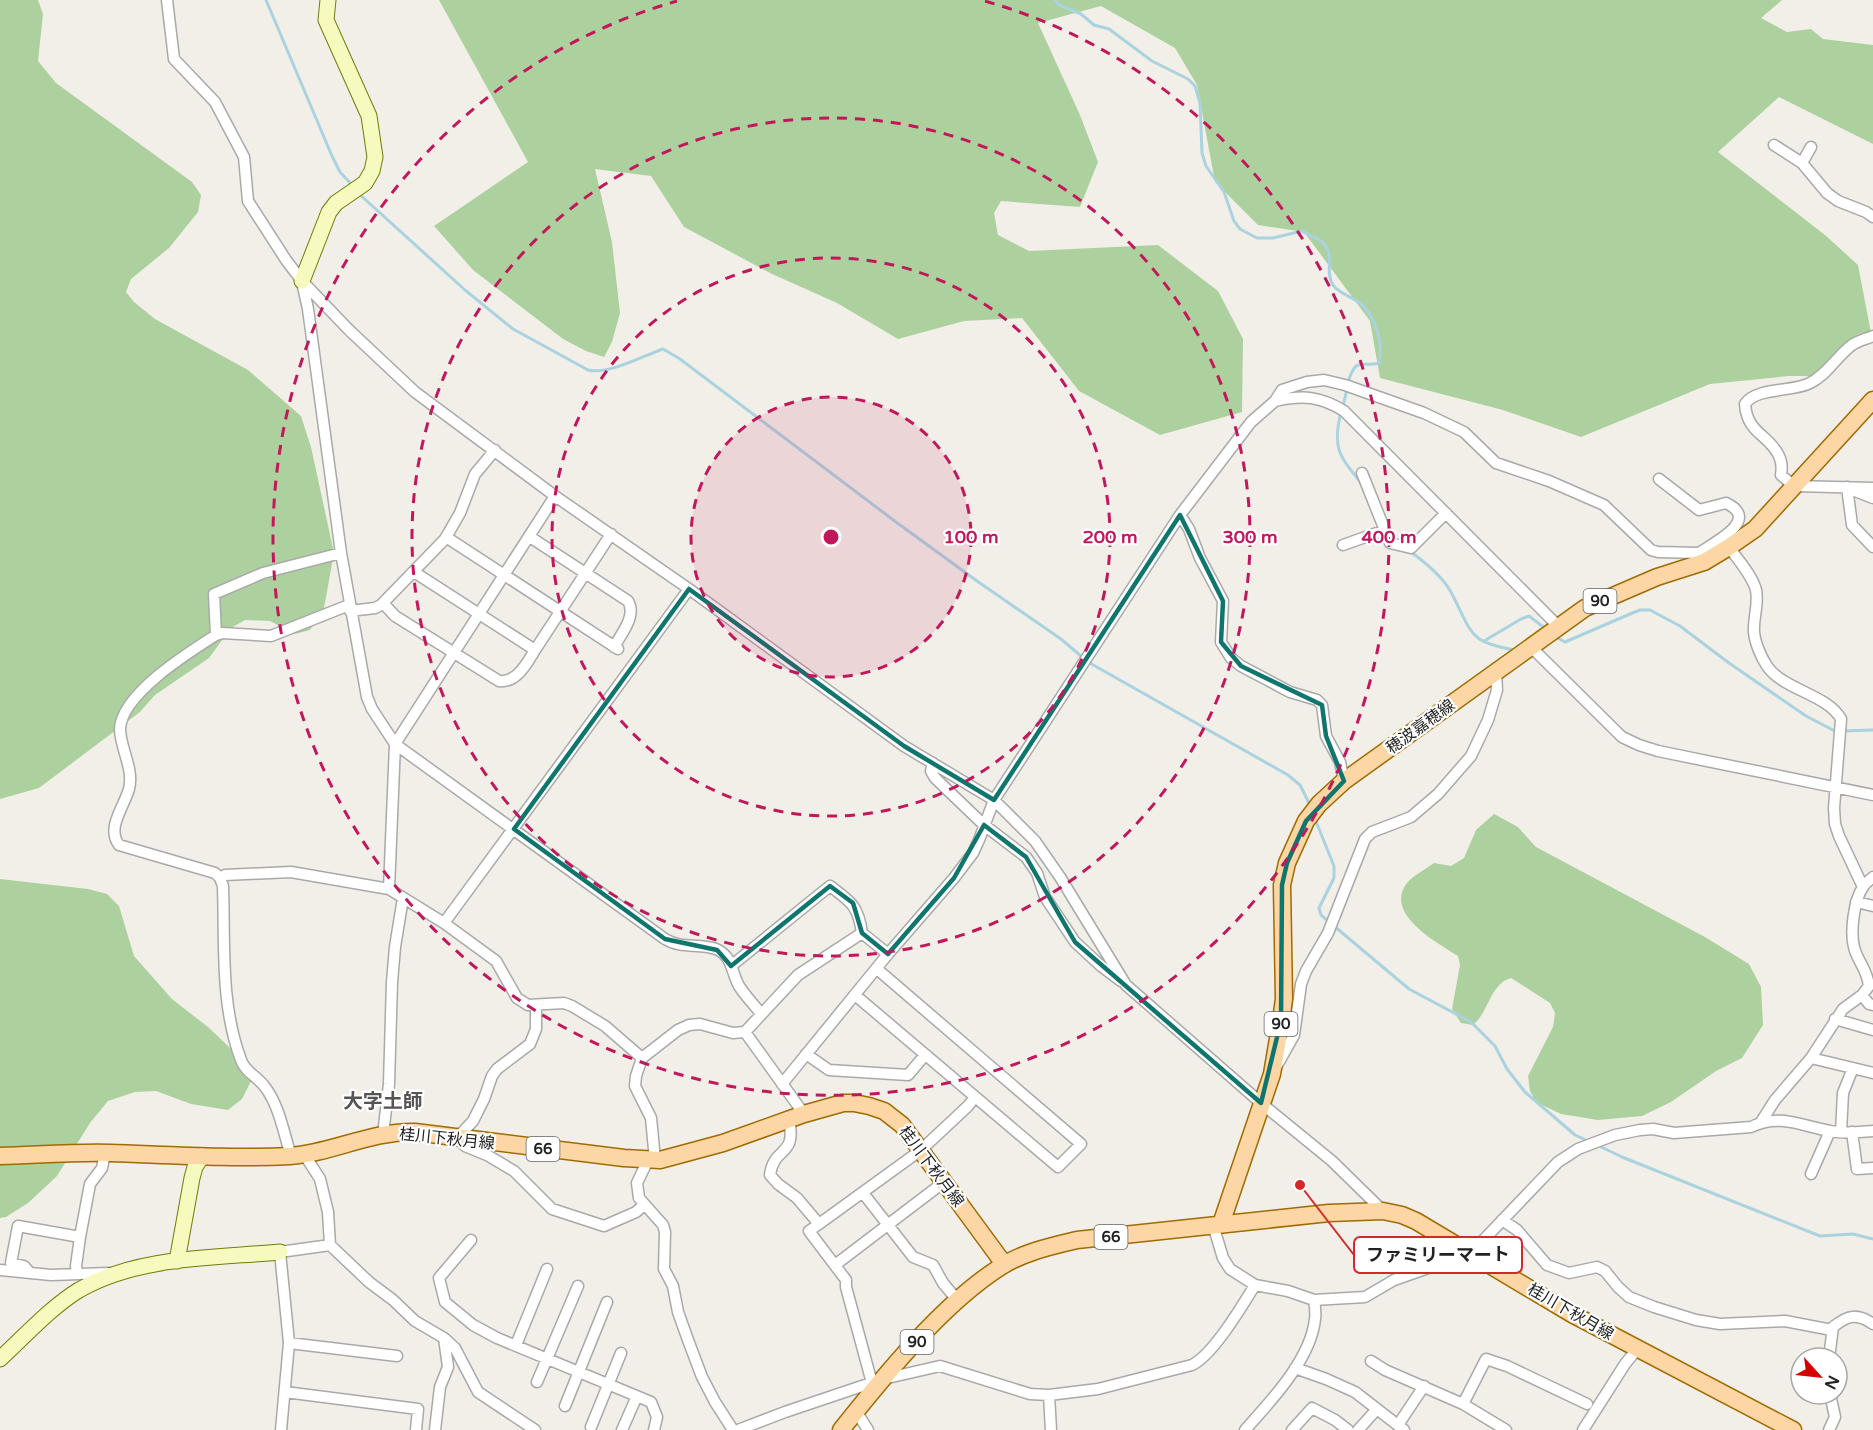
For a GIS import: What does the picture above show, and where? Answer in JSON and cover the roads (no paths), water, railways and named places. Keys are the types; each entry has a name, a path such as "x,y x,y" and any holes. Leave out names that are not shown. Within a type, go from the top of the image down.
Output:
{"main road":[{"name":"穂波嘉穂線","path":"1217,1225 1272,1074 1284,999 1282,885 1287,862 1306,820 1319,804 1344,781 1586,608 1729,547 1755,529 1873,400"},
{"name":"桂川下秋月線","path":"0,1156 105,1153 202,1156 298,1155 386,1133 415,1132 651,1160 678,1156 843,1103 854,1103 884,1112 902,1125 1004,1264 1049,1246 1077,1240 1329,1213 1383,1211 1416,1221 1572,1314 1793,1430"},
{"name":"90","path":"841,1430 878,1381 958,1301 1004,1264"}],"street":[{"path":"167,0 174,58 215,102 244,156 248,201 302,281 349,330 415,392 555,496 688,589 904,746 994,800 1035,841 1126,985"},
{"path":"328,0 326,20 369,116 375,157 372,171 365,183 336,203 329,212 302,281 308,309 349,608 366,697 395,744 665,939 680,946 708,947 728,958 738,984 761,1014"},
{"path":"1774,145 1802,163 1827,193 1838,201 1866,212 1873,218"},
{"path":"1802,163 1811,147"},
{"path":"1873,336 1852,344 1810,383 1757,394 1748,399 1745,404 1748,422 1779,454 1782,463 1781,475 1794,486 1873,488"},
{"path":"782,1083 973,853 994,800 1180,515 1251,422 1275,401 1282,390 1307,382 1324,380 1345,385 1424,413 1464,432 1496,463 1550,481 1604,505 1652,550 1658,552 1701,557 1736,529 1739,522 1733,507 1726,503 1699,510 1659,479"},
{"path":"1275,401 1294,397 1314,398 1329,402 1344,411 1559,627"},
{"path":"495,450 475,474 460,513 447,537 383,603 375,608 349,608 271,636 222,633 156,675 124,714 121,723 120,734 131,777 129,790 113,834 119,845 215,873 220,878 223,893 224,972 235,1043 242,1063 265,1086 273,1099 298,1155 320,1179 328,1212 330,1245 415,1321 444,1338 455,1348 478,1392 535,1430"},
{"path":"1362,473 1390,543 1411,548 1446,513"},
{"path":"1847,487 1873,498"},
{"path":"1847,487 1852,525 1873,547"},
{"path":"389,889 395,744 555,496"},
{"path":"1180,515 1223,601 1221,642 1231,658 1241,666 1290,692 1317,700 1322,705 1326,736 1340,762 1344,781"},
{"path":"1343,545 1385,530"},
{"path":"383,603 395,616 499,681 504,681 523,669 610,534"},
{"path":"447,537 616,648 630,617 631,606 625,598 530,537"},
{"path":"1729,547 1756,590 1754,633 1760,654 1768,669 1836,710 1841,718 1835,824 1863,887"},
{"path":"216,635 214,594 263,573 341,553"},
{"path":"414,572 535,650"},
{"path":"444,924 688,589"},
{"path":"1531,647 1622,737 1639,745 1658,751 1873,795"},
{"path":"1272,1074 1294,1035 1301,984 1306,971 1328,933 1365,839 1372,832 1411,817 1438,794 1471,756 1488,720 1497,690 1496,672"},
{"path":"933,763 931,771 935,778 984,825 1026,857 1037,873 1045,897 1075,942 1261,1103 1332,1161 1383,1211"},
{"path":"220,878 225,875 291,872 389,889 496,961 517,999 528,1005 564,1003 572,1006 605,1026 642,1058"},
{"path":"1873,877 1863,887 1856,902 1853,923 1854,948 1864,967 1869,1004 1873,1005"},
{"path":"732,966 830,886 853,903 860,919 862,933 888,954"},
{"path":"386,1133 384,1125 389,1084 392,982 403,898"},
{"path":"1856,902 1873,906"},
{"path":"733,1430 711,1394 678,1312 673,1286 664,1269 665,1232 663,1226 639,1198 637,1184 651,1160 651,1118 638,1096 635,1086 636,1076 642,1058 678,1030 689,1025 700,1024 733,1033 745,1032 798,975 862,933"},
{"path":"855,995 1058,1167 1081,1144 877,969"},
{"path":"1761,1122 1775,1100 1810,1058 1835,1019 1843,1009 1868,988"},
{"path":"536,1006 536,1029 530,1044 497,1069 473,1121 457,1138 465,1146 487,1155 514,1171 552,1209 604,1226 636,1212 644,1205"},
{"path":"1835,1019 1873,1030"},
{"path":"745,1032 782,1083 797,1117 789,1146 772,1165 770,1175 797,1198 819,1224"},
{"path":"806,1054 829,1070 908,1075 925,1055"},
{"path":"1810,1058 1873,1072"},
{"path":"1811,1174 1835,1132 1843,1093 1853,1068"},
{"path":"878,1381 846,1280 809,1231 921,1150 968,1106 975,1096"},
{"path":"1217,1225 1222,1258 1230,1269 1255,1285 1288,1291 1314,1300 1365,1297 1394,1280 1471,1253 1558,1162 1578,1149 1615,1135 1653,1129 1674,1133 1751,1127 1761,1122 1780,1120 1835,1132 1873,1131"},
{"path":"1852,1132 1857,1169 1873,1168"},
{"path":"77,1274 80,1238 90,1184 102,1168 105,1153"},
{"path":"177,1261 192,1178 195,1167 202,1156"},
{"path":"835,1265 944,1182"},
{"path":"863,1193 913,1257 933,1265 943,1283 958,1301"},
{"path":"1502,1220 1517,1230 1547,1265 1569,1273 1597,1268 1605,1270 1617,1287 1629,1297 1654,1307 1696,1320 1720,1324 1785,1321 1832,1330"},
{"path":"30,1273 24,1266 11,1263 18,1226 80,1238"},
{"path":"471,1240 439,1278 445,1302 473,1325 498,1338 651,1402 657,1417 654,1430"},
{"path":"0,1359 62,1302 113,1273 140,1266 177,1261 330,1245"},
{"path":"280,1252 289,1343 281,1430"},
{"path":"516,1346 548,1269"},
{"path":"0,1270 30,1273 113,1273"},
{"path":"738,1430 878,1381 940,1366 1030,1394 1049,1395 1098,1389 1198,1362 1222,1334 1255,1285"},
{"path":"537,1382 578,1286"},
{"path":"1245,1430 1272,1401 1295,1368 1310,1338 1315,1319 1314,1300"},
{"path":"565,1406 607,1302"},
{"path":"1831,1346 1833,1327 1843,1319 1852,1316 1863,1317 1873,1324"},
{"path":"435,1430 440,1387 448,1367 444,1338"},
{"path":"289,1343 397,1356"},
{"path":"1583,1430 1625,1364 1638,1348"},
{"path":"591,1427 621,1353"},
{"path":"1463,1404 1486,1359 1507,1366 1587,1404"},
{"path":"1371,1361 1385,1370 1463,1404 1506,1430"},
{"path":"1295,1368 1355,1392 1401,1427 1424,1386"},
{"path":"285,1392 436,1410"},
{"path":"1049,1395 1051,1430"},
{"path":"622,1430 637,1396"},
{"path":"1829,1430 1835,1417 1834,1406"},
{"path":"1292,1430 1312,1408 1348,1430"},
{"path":"416,1430 418,1409"},
{"path":"1358,1430 1377,1409"},
{"path":"855,1412 868,1430"}],"waterway":[{"path":"266,0 332,156 340,172 352,185"},
{"path":"1055,0 1059,5 1081,14 1094,25 1109,29 1152,61 1188,79 1195,86 1200,103 1202,153 1206,166 1224,192 1234,221 1240,229 1257,238 1273,238 1302,231 1320,240 1326,247 1329,257 1329,274 1333,285 1365,308 1374,322 1379,339 1379,363 1357,365 1348,382"},
{"path":"358,193 465,290 513,329 588,370 605,370 663,349 680,359 896,522 1061,639 1088,662 1288,775 1300,785 1310,805"},
{"path":"1343,406 1347,389"},
{"path":"1341,412 1337,434 1340,451 1362,484"},
{"path":"1411,552 1429,566 1450,589 1474,635 1489,644 1515,650"},
{"path":"1556,637 1565,642 1640,610 1650,610 1680,626 1806,716 1833,730 1873,730"},
{"path":"1484,641 1529,616 1546,629"},
{"path":"1315,819 1334,866 1334,878 1319,908 1321,915 1329,922"},
{"path":"1334,926 1409,989 1471,1022 1495,1046 1507,1069 1525,1092 1575,1135 1588,1141"},
{"path":"1597,1145 1820,1236 1853,1234 1873,1239"}],"place":[{"name":"ファミリーマート","path":"1300,1185"}],"district":[{"name":"大字土師","path":"383,1101"}]}
